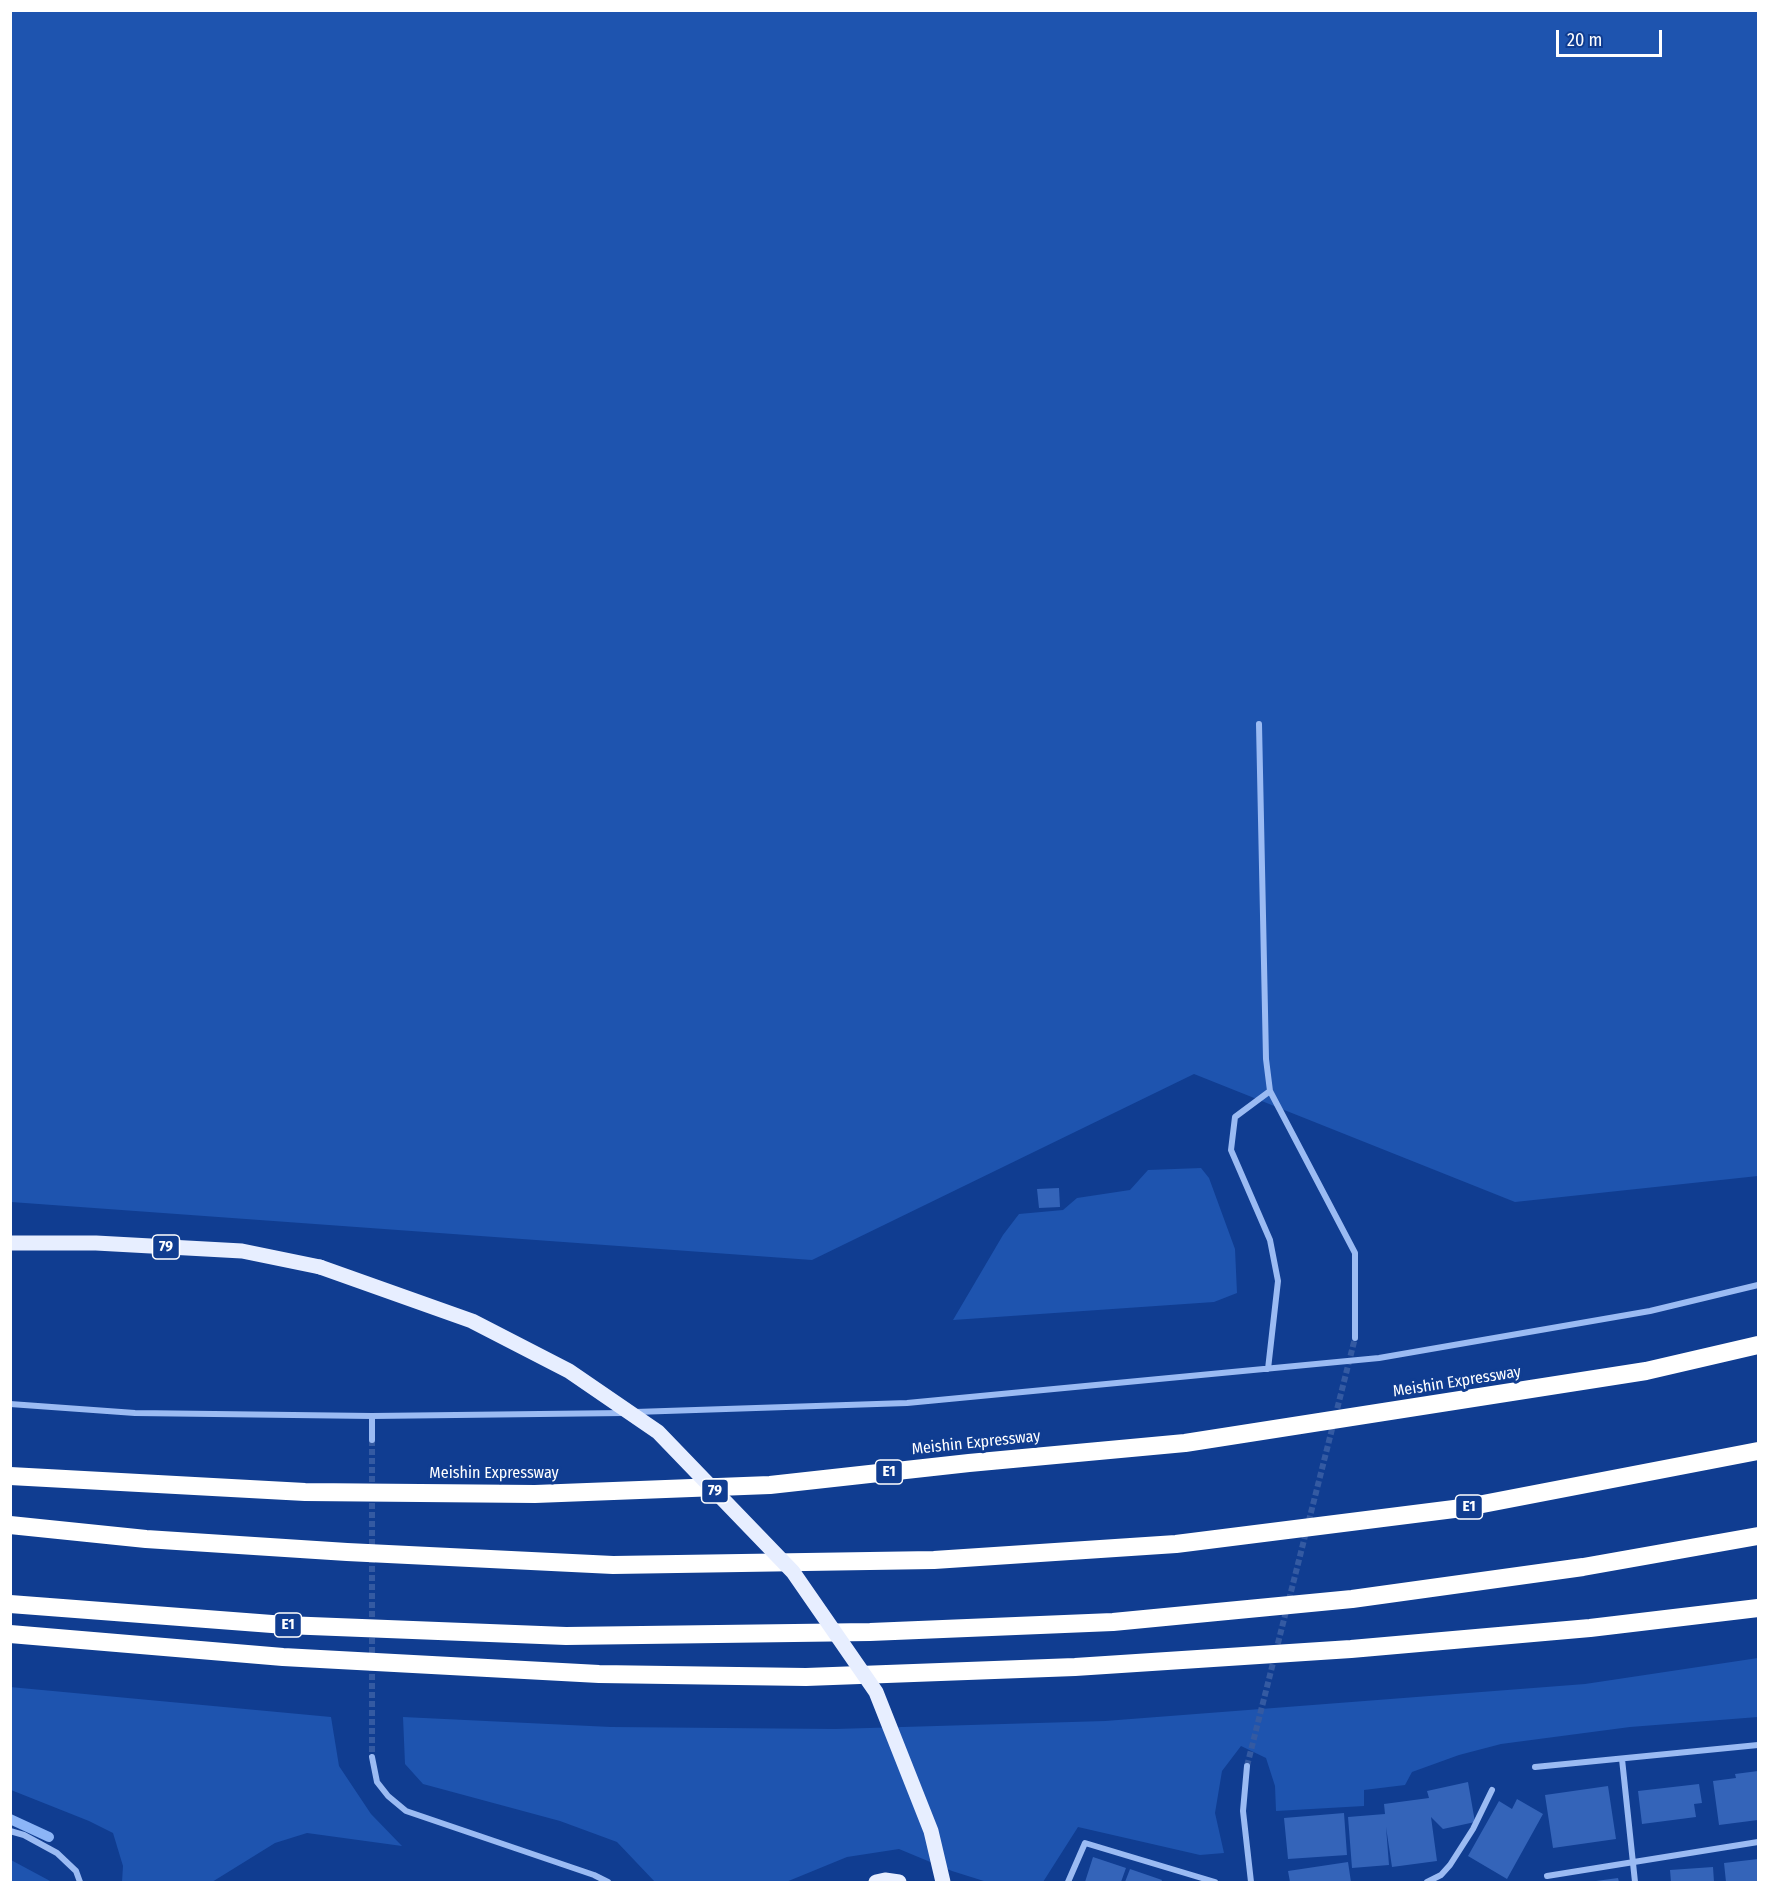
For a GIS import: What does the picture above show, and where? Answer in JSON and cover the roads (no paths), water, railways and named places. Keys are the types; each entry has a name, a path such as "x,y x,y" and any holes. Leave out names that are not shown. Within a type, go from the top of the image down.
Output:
{"highway":[{"name":"Meishin Expressway","path":"10,1476 317,1492 535,1494 770,1485 969,1462 1185,1443 1646,1371 1758,1345"},
{"name":"E1","path":"10,1525 146,1539 612,1565 934,1560 1176,1544 1462,1508 1758,1451"},
{"name":"E1","path":"10,1604 285,1625 566,1636 870,1632 1113,1622 1352,1599 1583,1567 1758,1536"},
{"name":"E1","path":"10,1634 283,1657 599,1674 806,1677 1075,1667 1351,1649 1590,1628 1758,1608"}],"main road":[{"name":"79","path":"10,1243 96,1243 242,1251 320,1267 472,1321 569,1371 658,1432 793,1572 876,1692 931,1831 943,1882"},
{"path":"876,1882 899,1882"}],"street":[{"path":"1259,723 1266,1059 1270,1091 1355,1253 1355,1338"},
{"path":"1268,1369 1278,1281 1270,1240 1231,1150 1235,1118 1270,1091"},
{"path":"10,1404 135,1413 372,1416 695,1412 907,1403 1379,1358 1650,1311 1758,1285"},
{"path":"372,1416 372,1440"},
{"path":"1535,1767 1758,1745"},
{"path":"372,1757 377,1782 388,1796 406,1811 594,1875 608,1882"},
{"path":"1622,1759 1635,1882"},
{"path":"1246,1766 1243,1811 1251,1882"},
{"path":"1427,1882 1441,1875 1450,1865 1473,1829 1492,1790"},
{"path":"10,1831 24,1835 57,1853 76,1871 80,1882"},
{"path":"1546,1876 1758,1842"},
{"path":"1068,1882 1085,1843 1215,1882"}],"waterway":[{"path":"10,1819 49,1837"}],"tunnel":[{"path":"1247,1766 1355,1338"},
{"path":"372,1440 372,1757"}]}
